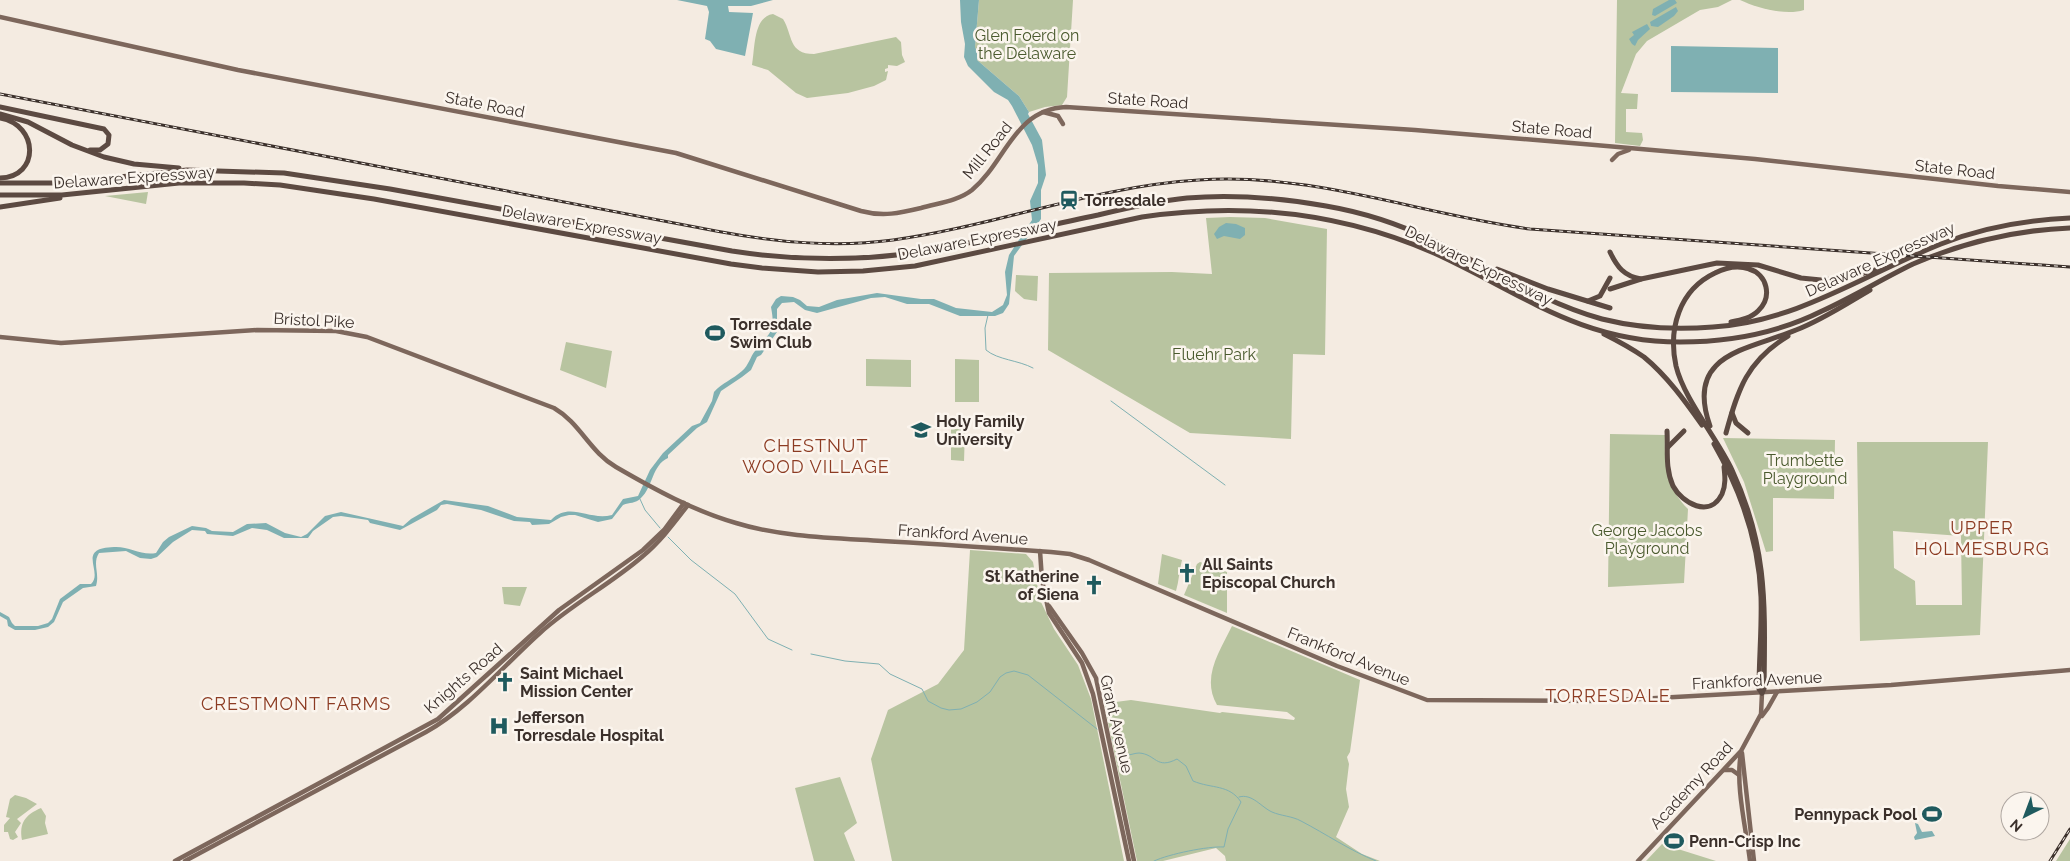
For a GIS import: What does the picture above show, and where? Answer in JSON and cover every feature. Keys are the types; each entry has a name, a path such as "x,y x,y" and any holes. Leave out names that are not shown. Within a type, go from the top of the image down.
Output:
{"highway":[{"path":"0,107 101,127 109,135 108,144 100,150 72,145"},
{"path":"0,114 28,122 72,145 120,162 187,170"},
{"path":"0,118 11,120 22,128 27,136 30,147 28,159 22,169 11,176 0,178"},
{"name":"Delaware Expressway","path":"0,183 61,183 187,170 255,171 323,178 732,251 811,259 907,254 964,244 1144,204 1187,198 1239,196 1329,206 1368,216 1423,236 1542,296 1599,318 1666,328 1717,327 1756,321 1787,313 1813,303 1943,243 1986,228 2015,222 2070,218"},
{"name":"Delaware Expressway","path":"0,195 46,196 179,183 280,185 374,199 731,264 792,271 872,270 915,266 1142,218 1204,210 1261,210 1307,215 1357,226 1398,239 1435,254 1546,311 1599,331 1678,342 1721,339 1759,333 1796,323 1911,266 1967,245 2005,235 2070,228"},
{"path":"0,207 86,193"},
{"path":"1610,252 1622,272 1641,279"},
{"path":"1468,258 1537,285 1610,308"},
{"path":"1610,289 1641,279 1703,264 1746,263 1801,278 1821,280 1845,278 1895,264"},
{"path":"1746,263 1721,268 1704,277 1688,290 1676,316 1672,331 1672,351 1677,376 1723,461 1743,507 1757,556 1761,597 1759,689 1762,693"},
{"path":"1726,433 1740,385 1752,366 1768,349 1797,330 1911,266"},
{"path":"1676,316 1689,293 1695,286 1710,276 1736,267 1756,272 1762,277 1767,290 1760,310 1746,318 1717,327"},
{"path":"1586,301 1600,296 1610,278"},
{"path":"1718,445 1705,409 1704,393 1711,373 1722,359 1730,354 1797,330"},
{"path":"1599,331 1628,347 1650,363 1676,390 1702,425"},
{"path":"1672,351 1682,383 1718,445 1743,496 1760,556 1765,607 1764,689 1762,693"},
{"path":"1732,411 1736,423 1748,433"},
{"path":"1667,432 1668,472 1674,487 1684,500 1697,507 1710,506 1721,495 1725,479 1723,461"},
{"path":"1668,447 1684,432"}],"main road":[{"name":"State Road","path":"0,17 238,70 676,153 877,215 895,214 960,197"},
{"name":"State Road","path":"1032,117 1058,108 1069,108 1409,130 1755,159 1998,186 2070,192"},
{"path":"1042,112 1058,116 1063,124"},
{"name":"Mill Road","path":"960,197 968,193 980,182 1021,128 1032,117"},
{"path":"1612,160 1618,154 1630,149"},
{"name":"Bristol Pike","path":"0,337 61,343 251,330 330,331 356,334 386,343 554,408 574,423 594,450 604,459 645,482"},
{"name":"Frankford Avenue","path":"645,482 686,504 738,524 806,535 1070,554 1089,560 1337,666 1424,699 1602,701 1762,693 2070,670"},
{"name":"Knights Road","path":"175,861 438,719 559,610 644,550 686,504"},
{"name":"Knights Road","path":"185,861 426,732 448,718 540,632 644,555 664,536 686,504"},
{"name":"Grant Avenue","path":"1040,551 1042,580 1051,617 1082,662 1091,684 1129,861"},
{"name":"Grant Avenue","path":"1048,605 1082,653 1096,678 1134,861"},
{"path":"1759,719 1777,692"},
{"name":"Academy Road","path":"1638,861 1741,751 1759,719 1762,693"},
{"path":"1741,751 1740,777 1750,861"},
{"path":"1741,751 1754,861"},
{"path":"1723,770 1732,770 1740,777"}],"green space":[{"name":"Glen Foerd on the Delaware","path":"979,0 1073,0 1067,97 1062,105 1045,107 1029,112 1019,96 977,60 975,47"},
{"path":"1617,0 1732,0 1718,7 1700,10 1647,41 1636,54 1621,93 1638,94 1637,109 1626,109 1626,132 1642,133 1643,140 1640,146 1615,143"},
{"path":"1740,0 1804,0 1804,10 1780,12"},
{"path":"773,14 783,19 792,42 800,51 814,54 896,37 901,42 902,55 905,62 897,66 888,65 888,68 885,69 885,72 888,71 886,80 874,86 848,93 807,98 796,93 768,70 752,65 758,27 766,16"},
{"path":"148,192 146,204 105,196"},
{"name":"Fluehr Park","path":"1206,218 1265,218 1327,229 1325,355 1293,354 1291,439 1190,433 1048,350 1049,273 1172,272 1212,274"},
{"path":"1016,275 1038,276 1037,301 1024,299 1015,291"},
{"path":"566,342 612,351 606,388 560,370"},
{"path":"866,359 911,360 911,387 866,386"},
{"path":"955,359 979,360 979,402 955,402"},
{"path":"951,429 965,429 964,461 951,460"},
{"name":"George Jacobs Playground","path":"1610,434 1665,435 1665,456 1668,475 1675,492 1688,509 1684,583 1608,587"},
{"name":"Trumbette Playground","path":"1723,438 1835,440 1834,499 1773,498 1773,551 1766,552 1744,482"},
{"path":"1857,442 1988,442 1980,635 1860,641","holes":["1893,531 1961,536 1962,605 1916,605 1915,581 1894,568"]},
{"path":"970,550 1026,554 1033,562 1040,600 1054,629 1078,665 1091,699 1124,861 892,861 871,759 888,710 938,684 964,650"},
{"path":"1162,554 1182,560 1176,591 1158,584"},
{"path":"1200,562 1227,572 1227,613 1184,595 1197,564"},
{"path":"502,587 527,587 520,606 504,604"},
{"path":"1232,626 1360,680 1350,752 1347,757 1349,764 1346,789 1349,807 1336,837 1362,854 1380,861 1226,861 1225,856 1216,848 1163,861 1137,861 1105,707 1108,703 1131,700 1220,713 1294,720 1295,718 1287,712 1217,705 1211,684 1212,674 1214,664"},
{"path":"840,777 857,823 844,833 855,861 814,861 795,788"},
{"path":"15,795 37,804 17,819 21,823 15,832 18,837 13,840 10,839 8,832 4,832 4,825 10,818 6,817 10,799"},
{"path":"41,808 46,816 45,823 48,834 22,840 21,829 24,820"},
{"path":"2070,839 2070,861 2056,861"},
{"path":"1662,844 1716,861 1646,861"}],"water":[{"path":"677,0 773,0 751,6 728,6 729,12 753,13 745,56 716,49 710,41 705,39 709,12 707,6"},
{"path":"960,0 979,0 975,47 978,54 977,60 1019,96 1042,140 1046,175 1041,190 1041,219 1014,256 1009,304 1003,313 995,316 960,316 929,304 907,304 885,297 871,298 817,313 805,310 794,302 782,303 777,309 777,332 761,355 757,357 751,370 721,391 707,422 697,428 668,455 668,458 659,466 641,498 635,502 623,505 612,519 598,522 569,515 549,524 532,525 530,522 514,521 481,510 447,504 441,505 437,510 400,530 370,523 368,520 341,516 333,517 313,531 308,538 284,538 267,530 252,528 233,536 207,534 205,531 192,530 173,542 157,557 151,559 140,558 126,551 99,553 96,561 96,586 83,588 63,602 54,622 48,627 35,630 15,630 8,626 7,620 0,616 0,612 9,617 15,626 38,626 48,623 52,619 60,599 80,584 91,584 95,573 93,556 96,552 102,548 119,547 151,554 156,553 163,542 169,537 192,526 212,531 233,532 247,524 266,523 285,533 301,537 307,534 325,516 341,512 403,526 411,519 444,500 488,506 517,517 551,520 565,512 595,516 612,515 623,499 638,496 650,470 663,453 692,426 700,423 712,401 714,392 739,374 746,366 753,353 772,328 771,307 776,299 781,296 793,297 807,306 819,307 837,300 877,293 934,299 956,308 992,312 1003,305 1007,295 1005,272 1009,255 1032,220 1030,201 1038,183 1038,165 1032,145 1008,100 994,92 968,66 964,57 965,44"},
{"path":"1669,0 1675,0 1677,3 1655,16 1652,15 1653,9"},
{"path":"1676,7 1678,11 1674,16 1658,27 1651,26 1650,22"},
{"path":"1647,24 1650,29 1638,40 1635,46 1629,39 1634,35 1632,32"},
{"path":"1671,46 1778,48 1778,93 1671,92"},
{"path":"1226,223 1236,224 1245,228 1245,235 1240,239 1224,236 1217,239 1214,234 1219,227"},
{"path":"1915,823 1918,824 1922,832 1932,831 1935,836 1915,840 1914,837 1917,833"}],"waterway":[{"path":"988,315 985,328 986,350 996,356 1033,368"},
{"path":"1111,401 1225,485"},
{"path":"640,499 645,510 660,528"},
{"path":"668,537 691,560 735,594 768,639 792,650"},
{"path":"811,654 845,661 879,664 890,674 922,689 928,701 949,710 961,709 977,702 990,692 1000,677 1014,671 1028,675 1097,729"},
{"path":"1112,740 1127,755 1145,754 1165,763 1177,759 1186,766 1193,781 1231,792 1241,802 1228,829 1224,847 1189,851 1154,861"},
{"path":"1239,797 1248,797 1272,812 1298,819 1356,852 1376,861"}],"railway":[{"path":"0,94 716,231 804,243 848,244 893,240 970,226 1122,190 1199,180 1241,179 1283,182 1324,188 1530,229 2070,267"},
{"path":"2050,861 2070,829"}],"place":[{"name":"Torresdale","path":"1069,200"},
{"name":"Torresdale Swim Club","path":"715,333"},
{"name":"Holy Family University","path":"921,430"},
{"name":"All Saints Episcopal Church","path":"1187,573"},
{"name":"St Katherine of Siena","path":"1094,585"},
{"name":"Saint Michael Mission Center","path":"505,682"},
{"name":"Jefferson Torresdale Hospital","path":"499,726"},
{"name":"Pennypack Pool","path":"1932,814"},
{"name":"Penn-Crisp Inc","path":"1674,841"}],"district":[{"name":"CHESTNUT WOOD VILLAGE","path":"816,456"},
{"name":"UPPER HOLMESBURG","path":"1982,538"},
{"name":"TORRESDALE","path":"1608,696"},
{"name":"CRESTMONT FARMS","path":"296,704"}]}
